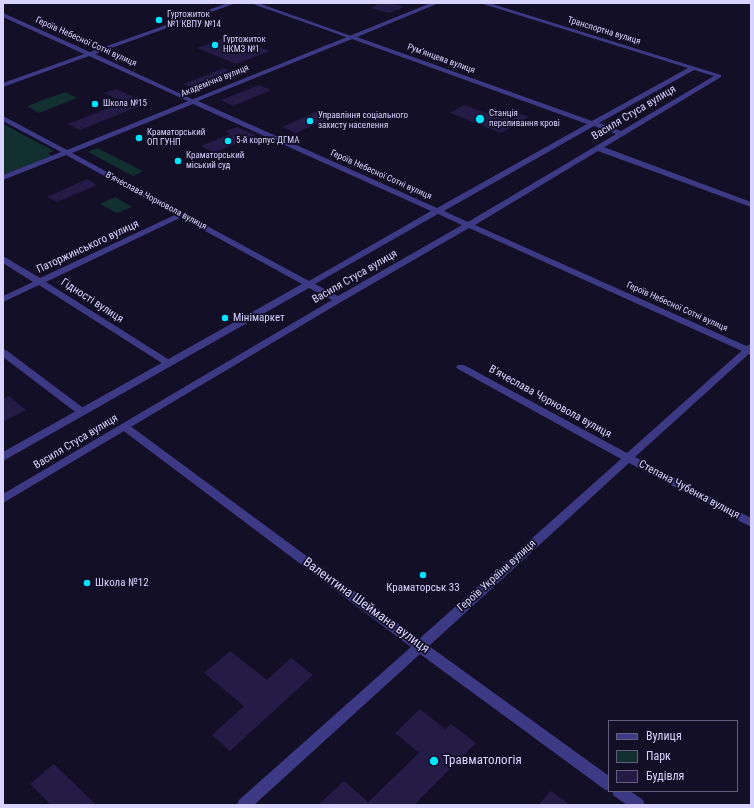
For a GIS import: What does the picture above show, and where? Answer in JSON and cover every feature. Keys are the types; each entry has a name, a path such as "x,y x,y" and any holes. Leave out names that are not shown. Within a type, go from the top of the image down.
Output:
{"street":[{"path":"3,85 232,3"},
{"name":"Рум’янцева вулиця","path":"253,3 622,134"},
{"name":"Академічна вулиця","path":"3,178 436,3"},
{"name":"Транспортна вулиця","path":"483,3 719,76"},
{"name":"Героїв Небесної Сотні вулиця","path":"3,15 469,225 750,349"},
{"name":"Василя Стуса вулиця","path":"3,457 694,68"},
{"name":"Василя Стуса вулиця","path":"3,499 719,76"},
{"name":"В'ячеслава Чорновола вулиця","path":"3,118 338,300"},
{"path":"598,148 751,205"},
{"name":"Паторжинського вулиця","path":"3,299 182,215"},
{"name":"Гідності вулиця","path":"3,258 168,363"},
{"name":"Героїв України вулиця","path":"244,805 750,349"},
{"path":"3,352 82,412"},
{"name":"В'ячеслава Чорновола вулиця","path":"461,367 628,458"},
{"name":"Валентина Шеймана вулиця","path":"125,427 419,646 608,783"},
{"name":"Степана Чубенка вулиця","path":"628,458 751,523"},
{"path":"620,792 638,805"}],"green space":[{"path":"65,92 77,98 39,113 27,106"},
{"path":"3,124 54,151 48,153 51,156 3,175"},
{"path":"97,148 143,171 133,176 88,152"},
{"path":"115,197 132,207 117,213 100,204"}],"building":[{"path":"381,3 391,3 404,7 389,13 370,8"},
{"path":"231,36 270,51 236,64 197,48"},
{"path":"224,68 235,73 195,89 184,84"},
{"path":"259,85 271,90 233,106 221,100"},
{"path":"116,89 147,103 80,130 68,124 124,102 104,93"},
{"name":"Станція переливання крові","path":"464,105 502,119 515,112 529,117 501,133 450,113"},
{"name":"Управління соціального захисту населення","path":"318,111 331,117 296,133 282,127"},
{"name":"5-й корпус ДГМА","path":"237,127 255,135 214,153 201,146 230,134 225,131"},
{"path":"87,179 97,185 57,202 47,197"},
{"path":"9,396 26,410 3,422 3,399"},
{"path":"230,651 267,680 291,658 313,675 230,751 212,735 244,706 204,673"},
{"name":"Травматологія","path":"420,709 445,729 451,724 476,743 414,805 318,805 344,781 368,802 419,753 395,733"},
{"path":"54,764 96,805 51,805 30,784"},
{"path":"551,791 570,805 538,805"}],"place":[{"name":"Гуртожиток №1 КВПУ №14","path":"159,20"},
{"name":"Гуртожиток НКМЗ №1","path":"215,45"},
{"name":"Школа №15","path":"95,104"},
{"name":"Станція переливання крові","path":"480,119"},
{"name":"Управління соціального захисту населення","path":"310,121"},
{"name":"Краматорський ОП ГУНП","path":"139,138"},
{"name":"5-й корпус ДГМА","path":"228,141"},
{"name":"Краматорський міський суд","path":"178,161"},
{"name":"Мінімаркет","path":"225,318"},
{"name":"Краматорськ 33","path":"423,575"},
{"name":"Школа №12","path":"87,583"},
{"name":"Травматологія","path":"434,761"}]}
